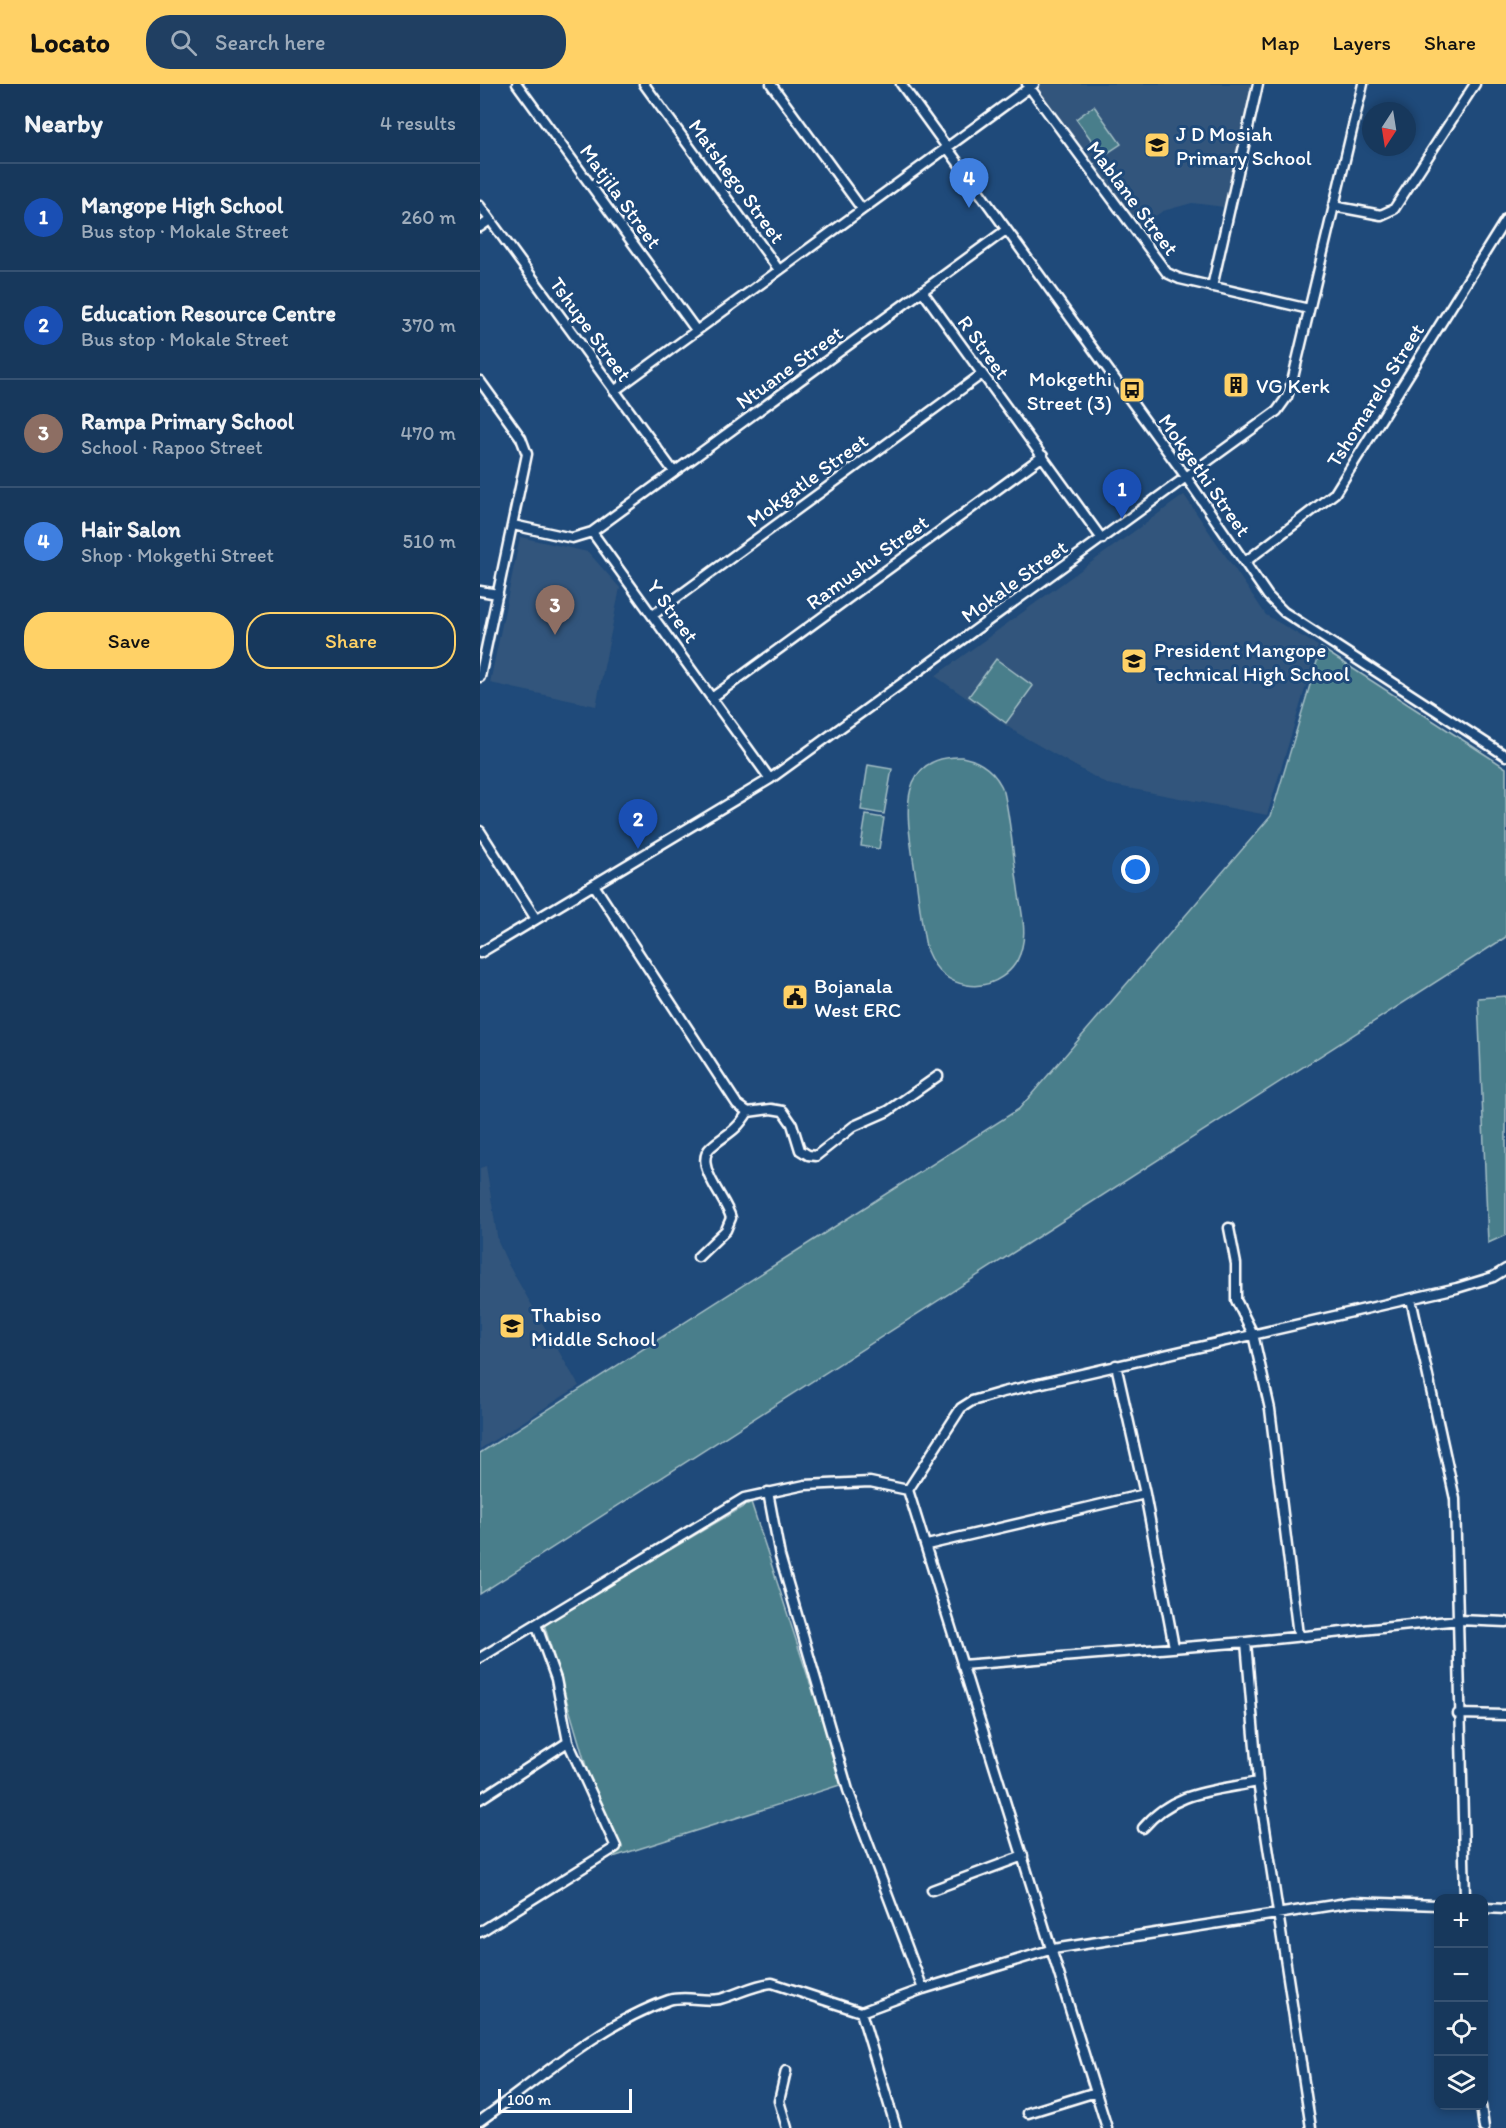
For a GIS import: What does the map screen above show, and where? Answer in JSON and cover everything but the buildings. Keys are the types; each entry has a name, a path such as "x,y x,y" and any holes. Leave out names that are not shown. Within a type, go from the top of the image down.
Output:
{"street":[{"name":"Matjila Street","path":"517,84 696,330"},
{"name":"Matshego Street","path":"644,84 779,270"},
{"path":"771,84 862,209"},
{"name":"Mokgethi Street","path":"901,84 1186,477 1268,596 1284,612 1503,754"},
{"path":"1212,287 1258,84"},
{"name":"Mokale Street","path":"480,954 770,779 1263,423 1282,406 1292,382 1363,84"},
{"path":"1333,206 1381,215 1394,209 1475,84"},
{"path":"614,392 1030,85"},
{"name":"Mablane Street","path":"1030,85 1161,267 1173,277 1310,309"},
{"name":"Tshupe Street","path":"480,206 674,472"},
{"name":"Tshomarelo Street","path":"1245,562 1335,493 1506,219"},
{"path":"480,227 490,220"},
{"name":"Ntuane Street","path":"592,532 1006,230"},
{"name":"R Street","path":"923,292 1102,539"},
{"name":"Mokgatle Street","path":"653,615 982,374"},
{"path":"480,381 526,445 526,464 480,677"},
{"name":"Ramushu Street","path":"713,697 1043,456"},
{"path":"513,525 572,538 592,532"},
{"name":"Y Street","path":"592,532 770,779"},
{"path":"480,591 498,594"},
{"path":"1503,754 1506,762"},
{"path":"480,831 536,919"},
{"path":"594,885 737,1104 748,1112 771,1109 783,1111 792,1124 800,1150 808,1155 816,1156 854,1126 888,1111 939,1076"},
{"path":"698,1257 726,1230 731,1218 706,1169 705,1157 710,1148 734,1132 748,1112"},
{"path":"1229,1228 1236,1264 1236,1300 1253,1334 1270,1409 1298,1635"},
{"path":"908,1490 952,1418 972,1401 1116,1365 1411,1299 1483,1281 1506,1269"},
{"path":"1411,1299 1451,1476 1459,1620 1458,1714 1465,1894"},
{"path":"1116,1365 1145,1494 1174,1647"},
{"path":"480,1658 730,1505 768,1492 806,1485 870,1482 908,1490"},
{"path":"908,1490 1107,2128"},
{"path":"768,1492 780,1556 848,1790 923,1989"},
{"path":"927,1545 1145,1494"},
{"path":"962,1665 1246,1642 1459,1620 1506,1622"},
{"path":"480,1932 616,1847 568,1743 556,1679 536,1623"},
{"path":"1246,1642 1258,1782 1276,1914 1311,2128"},
{"path":"1458,1714 1506,1715"},
{"path":"480,1799 568,1743"},
{"path":"1143,1828 1162,1808 1183,1797 1258,1782"},
{"path":"932,1890 1023,1856"},
{"path":"480,2121 592,2041 672,1999 718,1999 758,1985 772,1983 861,2012 923,1989 1053,1949 1353,1902 1434,1905"},
{"path":"1488,1908 1506,1909"},
{"path":"861,2012 896,2128"},
{"path":"786,2071 779,2101 787,2128"},
{"path":"1028,2113 1096,2092"},
{"path":"1482,2110 1484,2128"}],"shaded area":[{"name":"J D Mosiah Primary School","path":"1040,84 1252,84 1224,207 1192,203 1163,211 1137,228 1035,87"},
{"name":"President Mangope Technical High School","path":"1184,495 1266,615 1318,646 1267,815 1107,784 1017,733 935,676"},
{"path":"520,537 588,552 620,588 596,706 490,683"},
{"name":"Thabiso Middle School","path":"486,1166 498,1242 509,1266 579,1386 480,1449 480,1168"}],"green space":[{"path":"1094,106 1121,144 1103,156 1076,119"},
{"path":"1321,648 1506,768 1506,937 480,1594 480,1453 1019,1109 1271,816"},
{"path":"996,659 1033,686 1006,723 969,696"},
{"path":"962,757 988,768 1004,792 1023,925 1022,947 1015,964 1002,977 976,986 953,981 947,977 933,963 927,951 908,815 909,797 914,781 923,768 939,760"},
{"path":"868,765 892,769 884,814 861,810"},
{"path":"866,815 884,818 879,849 861,846"},
{"path":"1506,996 1506,1235 1488,1243 1478,998"},
{"path":"751,1502 843,1784 613,1857 544,1624"}],"place":[{"name":"J D Mosiah Primary School","path":"1157,145"},
{"name":"Hair Salon","path":"969,208"},
{"name":"VG Kerk","path":"1236,385"},
{"name":"Mokgethi Street (3)","path":"1132,390"},
{"name":"Mangope High School","path":"1122,519"},
{"name":"Rampa Primary School","path":"555,635"},
{"name":"President Mangope Technical High School","path":"1134,661"},
{"name":"Education Resource Centre","path":"638,849"},
{"name":"Bojanala West ERC","path":"795,997"},
{"name":"Thabiso Middle School","path":"512,1326"}]}
